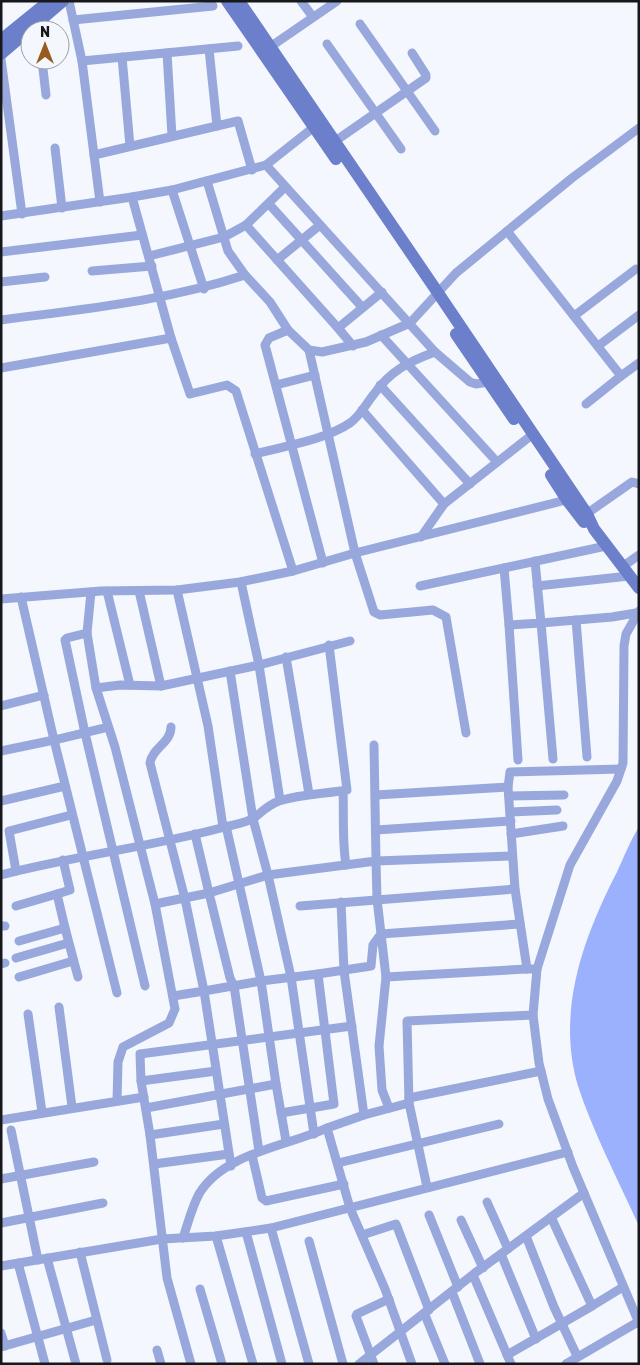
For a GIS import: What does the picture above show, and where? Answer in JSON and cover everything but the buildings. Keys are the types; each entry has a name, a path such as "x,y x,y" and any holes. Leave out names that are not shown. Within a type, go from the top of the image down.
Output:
{"street":[{"path":"1,40 41,13 63,1"},
{"path":"69,1 82,61 100,202"},
{"path":"227,1 314,126 331,144"},
{"path":"239,1 270,46 331,144 436,295 583,516 639,588"},
{"path":"301,1 313,17"},
{"path":"270,46 337,1"},
{"path":"73,20 213,6"},
{"path":"1,54 41,13"},
{"path":"360,24 435,130"},
{"path":"327,44 401,149"},
{"path":"82,61 238,46"},
{"path":"209,49 217,126"},
{"path":"166,53 172,136"},
{"path":"331,144 377,113 426,76 412,53"},
{"path":"122,57 130,146"},
{"path":"1,59 22,214"},
{"path":"43,70 46,95"},
{"path":"94,155 239,122 252,170"},
{"path":"1,216 132,198 252,170 266,165 314,126"},
{"path":"309,350 322,352 352,346 410,323 456,274 507,231 639,128"},
{"path":"55,148 62,208"},
{"path":"266,165 435,352 470,382 476,384 488,382"},
{"path":"207,181 233,261 270,302 288,330 309,350 355,552 368,597 377,614 433,610 446,617 466,733"},
{"path":"149,256 224,237 246,225 285,187"},
{"path":"172,190 204,289"},
{"path":"132,198 190,394 227,385 236,391 293,571"},
{"path":"269,204 362,307"},
{"path":"246,225 352,346"},
{"path":"277,260 320,225"},
{"path":"507,231 621,376"},
{"path":"1,252 142,235"},
{"path":"92,270 152,266"},
{"path":"574,316 636,269"},
{"path":"1,320 161,298 204,289 245,275"},
{"path":"1,282 45,277"},
{"path":"338,328 382,292"},
{"path":"436,295 488,382 571,498"},
{"path":"598,346 639,315"},
{"path":"288,330 269,338 265,345 323,563"},
{"path":"381,335 497,462"},
{"path":"1,368 172,338"},
{"path":"255,454 328,434 348,424 362,410 380,385 406,364 435,352"},
{"path":"586,404 639,363"},
{"path":"276,385 315,375"},
{"path":"380,385 470,484"},
{"path":"362,410 444,504"},
{"path":"421,537 444,504 528,438"},
{"path":"583,516 632,482 639,484"},
{"path":"1,599 107,591 177,590 241,582 293,571 355,552 571,498"},
{"path":"420,586 606,546"},
{"path":"537,586 626,571 639,555"},
{"path":"535,561 552,759"},
{"path":"504,568 518,760"},
{"path":"241,582 259,665 280,800"},
{"path":"139,590 161,686"},
{"path":"177,590 208,726 224,827 261,980 286,1141"},
{"path":"107,591 130,684"},
{"path":"91,592 87,633 96,688 141,846 155,904 175,1009 169,1023 130,1042 120,1052 117,1101"},
{"path":"21,597 71,815 84,858 117,993"},
{"path":"509,625 612,617 638,612"},
{"path":"526,1236 562,1324 572,1361 638,1323 584,1193 548,1099 541,1071 533,1015 537,969 570,865 617,782 623,763 624,646 626,634 638,612"},
{"path":"576,620 587,757"},
{"path":"87,633 66,638 65,640 145,986"},
{"path":"96,688 130,684 161,686 259,665 350,641"},
{"path":"1,875 63,860 113,853 224,827 253,819 268,805 280,800 309,794 347,790 329,646"},
{"path":"286,657 309,794"},
{"path":"230,671 253,819 291,977 297,1033 314,1134"},
{"path":"1,706 44,695"},
{"path":"1,751 108,727"},
{"path":"171,727 168,738 152,756 150,763 185,899 204,991 231,1166"},
{"path":"374,745 377,899 386,977 379,1046 382,1090 389,1108"},
{"path":"526,969 512,856 510,772 513,770 621,769"},
{"path":"1,801 65,786"},
{"path":"343,790 344,826 342,836 346,865"},
{"path":"376,795 509,791 564,795"},
{"path":"376,830 557,810"},
{"path":"16,871 6,844 9,831 71,815"},
{"path":"511,834 563,826"},
{"path":"195,834 230,978 234,986 250,1090 255,1153 262,1198 266,1200 344,1184"},
{"path":"155,904 209,893 268,875 376,862 512,856"},
{"path":"16,906 70,890 63,860"},
{"path":"300,906 515,889"},
{"path":"57,894 78,977"},
{"path":"341,902 344,971 364,1114"},
{"path":"173,996 261,980 344,971 371,966 373,945 381,934 520,924"},
{"path":"19,941 65,928"},
{"path":"16,958 68,943"},
{"path":"19,977 73,961"},
{"path":"386,977 537,969"},
{"path":"281,1113 334,1104 318,974"},
{"path":"59,1007 72,1107"},
{"path":"28,1014 42,1112"},
{"path":"427,1187 416,1143 409,1100 407,1021 533,1015"},
{"path":"191,1364 167,1278 154,1164 141,1081 141,1052 212,1045 352,1026"},
{"path":"141,1081 216,1071"},
{"path":"182,1238 199,1194 207,1184 231,1166 255,1153 409,1100 541,1071"},
{"path":"146,1108 220,1096 276,1084"},
{"path":"1,1120 72,1107 144,1097"},
{"path":"150,1135 224,1124"},
{"path":"338,1163 499,1124"},
{"path":"327,1128 350,1208 389,1299 399,1332 412,1364"},
{"path":"11,1130 28,1218 76,1364"},
{"path":"1,1266 162,1239 216,1236 271,1228 568,1152"},
{"path":"154,1164 229,1154"},
{"path":"1,1179 94,1162"},
{"path":"359,1364 373,1359 399,1332 584,1193"},
{"path":"487,1202 536,1339"},
{"path":"1,1223 103,1203"},
{"path":"429,1215 480,1364"},
{"path":"551,1217 592,1306"},
{"path":"461,1220 483,1268"},
{"path":"362,1235 396,1224 445,1364"},
{"path":"271,1228 309,1364"},
{"path":"246,1232 282,1364"},
{"path":"216,1236 253,1364"},
{"path":"309,1241 343,1364"},
{"path":"80,1252 107,1360"},
{"path":"18,1264 46,1364"},
{"path":"473,1275 509,1360 536,1339 623,1287"},
{"path":"200,1289 222,1364"},
{"path":"373,1359 356,1316 389,1299"},
{"path":"1,1333 3,1347 96,1320"},
{"path":"157,1350 161,1364"}],"water":[{"path":"639,827 639,1226 584,1103 572,1058 570,1031 576,976 584,949 593,923"}]}
